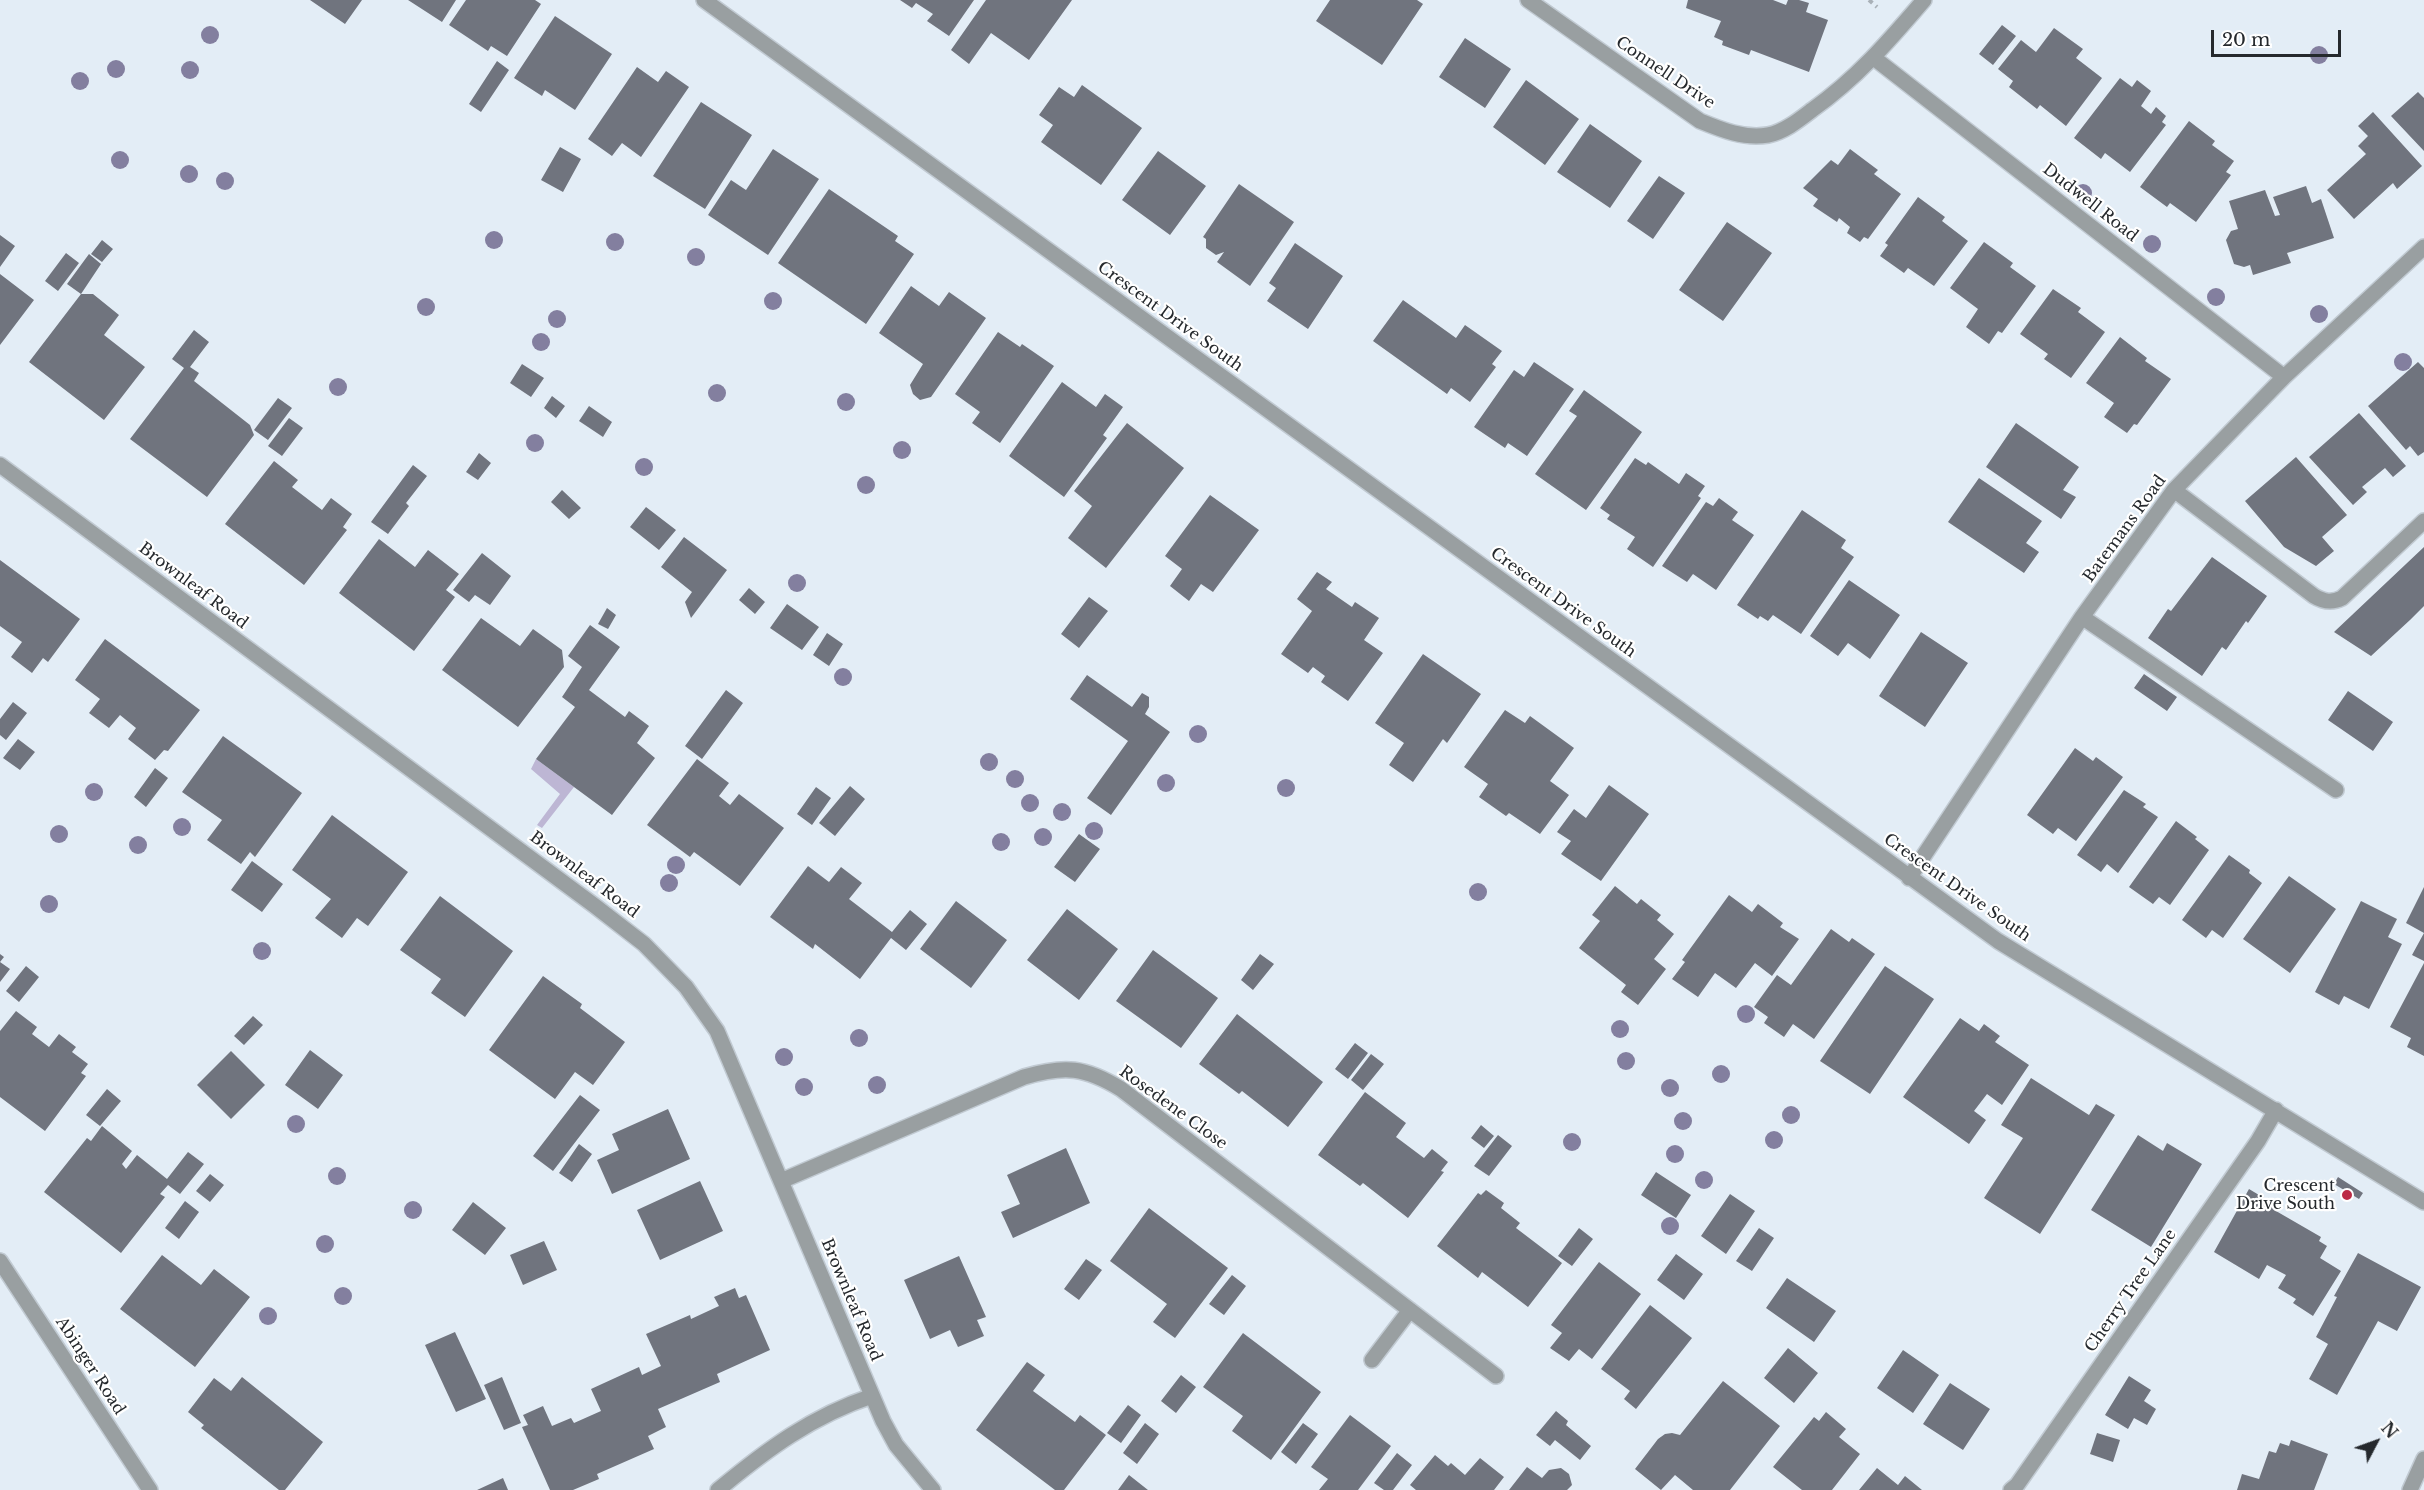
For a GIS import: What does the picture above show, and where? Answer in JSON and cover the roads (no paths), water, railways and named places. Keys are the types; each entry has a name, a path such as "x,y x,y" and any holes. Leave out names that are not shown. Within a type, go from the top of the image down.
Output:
{"street":[{"name":"Crescent Drive South","path":"704,0 1998,941 2424,1202"},
{"name":"Connell Drive","path":"1528,0 1701,121 1729,132 1750,136 1769,135 1792,125 1854,78 1924,0"},
{"name":"Dudwell Road","path":"1874,58 2284,376"},
{"name":"Batemans Road","path":"1909,878 2082,617 2174,490 2284,376 2424,247"},
{"name":"Brownleaf Road","path":"0,465 644,944 686,987 717,1031 872,1396 896,1445 933,1490"},
{"path":"2174,490 2324,602 2342,598 2424,521"},
{"path":"2082,617 2336,790"},
{"name":"Rosedene Close","path":"781,1181 1024,1077 1041,1072 1092,1073 1121,1089 1496,1376"},
{"name":"Cherry Tree Lane","path":"2011,1490 2017,1485 2258,1141 2276,1110"},
{"name":"Abinger Road","path":"0,1261 150,1490"},
{"path":"1372,1360 1410,1310"},
{"path":"718,1490 783,1438 847,1404 872,1396"},
{"path":"2410,1490 2424,1459"}],"place":[{"name":"Crescent Drive South","path":"2347,1195"}]}
